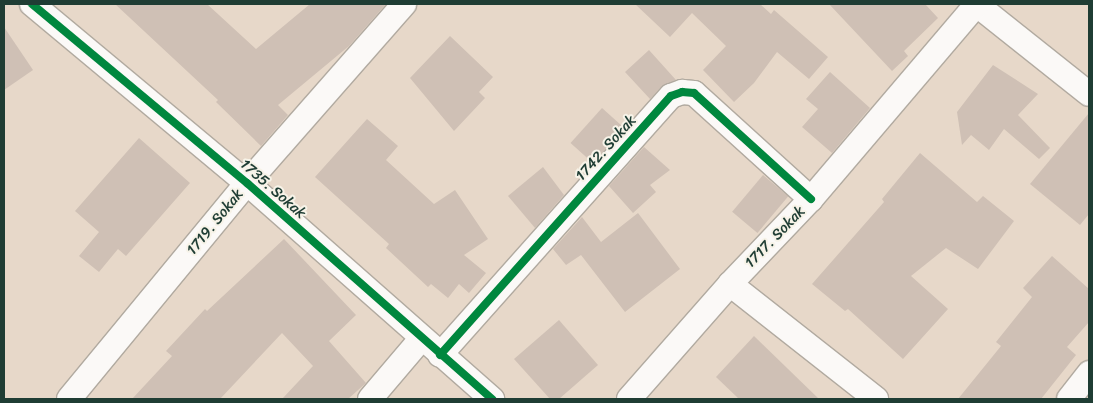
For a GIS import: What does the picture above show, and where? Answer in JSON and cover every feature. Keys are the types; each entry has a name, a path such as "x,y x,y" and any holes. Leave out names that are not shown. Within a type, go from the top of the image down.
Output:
{"street":[{"name":"1735. Sokak","path":"32,4 247,183 492,399"},
{"path":"977,4 1089,94"},
{"name":"1717. Sokak","path":"629,399 730,284 811,199 977,4"},
{"name":"1719. Sokak","path":"70,399 247,183 401,5"},
{"name":"1742. Sokak","path":"440,355 671,96 682,92 694,93 811,199"},
{"path":"730,284 876,399"},
{"path":"370,399 422,338"}],"building":[{"path":"115,4 207,4 256,49 310,4 386,4 349,46 278,105 288,115 261,146 216,102 218,100"},
{"path":"635,4 760,4 771,14 774,10 828,57 809,79 777,52 754,83 734,102 703,70 726,46 692,13 670,37"},
{"path":"829,4 925,4 938,18 904,51 908,56 892,71"},
{"path":"4,27 33,70 4,90"},
{"path":"450,36 493,77 479,92 485,98 454,131 410,78"},
{"path":"649,50 676,80 661,87 650,99 625,72"},
{"path":"993,65 1038,94 1018,115 1050,148 1039,159 1004,129 989,150 971,135 962,145 957,112"},
{"path":"830,72 870,108 832,153 802,127 818,109 806,99"},
{"path":"602,108 624,128 593,163 571,143"},
{"path":"1089,113 1089,214 1080,225 1030,184"},
{"path":"367,119 398,146 386,160 434,204 455,190 488,239 464,255 486,273 469,293 459,284 448,298 431,284 428,287 386,248 389,244 315,177"},
{"path":"139,138 190,183 126,256 118,249 99,272 79,256 99,232 75,211"},
{"path":"644,147 670,170 650,185 656,192 633,213 609,186"},
{"path":"920,153 977,202 983,196 1014,221 978,269 946,248 911,276 948,309 903,359 848,309 845,311 812,284 884,202 882,199"},
{"path":"543,167 564,195 535,228 508,196"},
{"path":"763,175 788,196 757,233 732,212"},
{"path":"638,213 680,269 625,312 581,255 566,265 553,249 582,217 601,242"},
{"path":"284,239 356,315 329,341 366,383 348,399 282,399 313,366 282,333 220,399 132,399 172,356 166,351 205,309 207,311"},
{"path":"1052,256 1089,289 1089,322 1067,347 1076,355 1041,399 958,399 1001,346 996,342 1032,297 1023,288"},
{"path":"559,320 598,365 559,399 550,399 514,359"},
{"path":"754,336 819,399 739,399 716,377"}],"cycle path":[{"path":"32,4 247,183 492,399"},
{"path":"440,355 671,96 682,92 694,93 811,199"}]}
